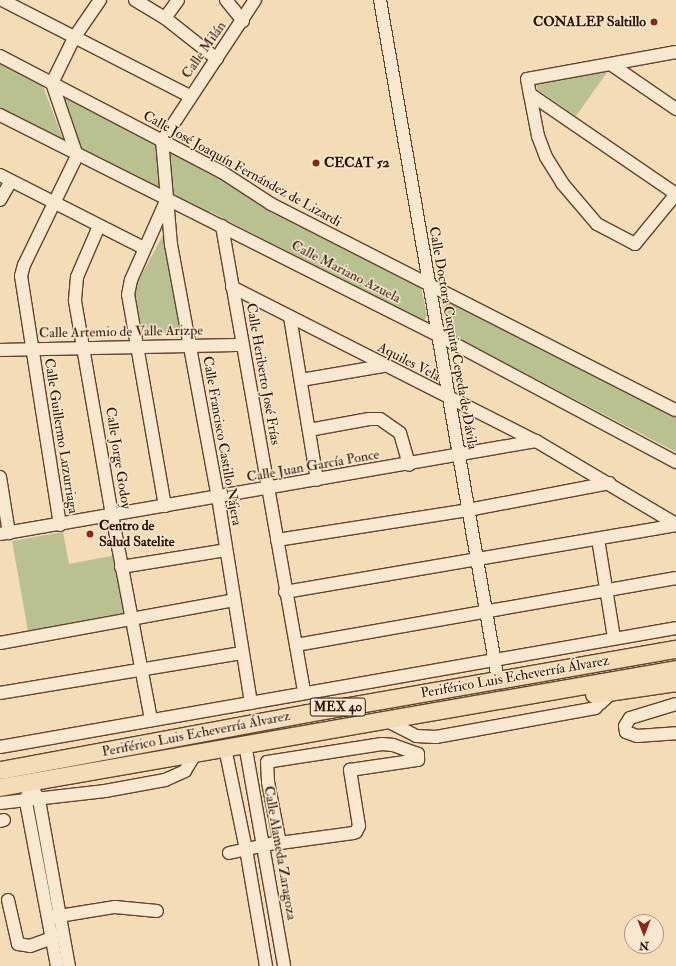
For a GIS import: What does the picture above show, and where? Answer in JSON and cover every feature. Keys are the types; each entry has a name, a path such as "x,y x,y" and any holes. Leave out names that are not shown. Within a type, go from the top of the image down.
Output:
{"highway":[{"name":"Periférico Luis Echeverría Álvarez","path":"3,769 48,762 308,712 676,649"},
{"name":"Periférico Luis Echeverría Álvarez","path":"0,788 245,744 387,721 490,700 676,669"},
{"path":"387,721 409,725 676,682"},
{"path":"3,769 30,783 48,762"}],"street":[{"path":"2,0 190,96 162,141"},
{"path":"77,156 52,83 74,38 100,0"},
{"path":"135,0 165,18 217,59"},
{"path":"165,18 178,0"},
{"path":"226,0 243,20"},
{"name":"Calle Milán","path":"190,96 217,59 255,0"},
{"name":"Calle Doctora Cuquita Cepeda de Dávila","path":"380,0 428,285 450,399 476,559 498,680"},
{"path":"530,94 676,194 635,244 597,224 562,183 546,157 538,136 527,79 612,65 676,52"},
{"name":"Calle José Joaquín Fernández de Lizardi","path":"0,56 222,172 271,204 676,410"},
{"path":"612,65 676,109"},
{"name":"Calle Mariano Azuela","path":"0,115 77,156 222,226 438,335 676,462"},
{"name":"Calle Francisco Castillo Nájera","path":"162,141 171,245 218,498 251,702"},
{"name":"Calle Guillermo Luzurriaga","path":"60,524 21,276 77,156"},
{"path":"0,175 144,248"},
{"path":"0,200 11,181"},
{"path":"165,506 128,295 131,280 144,248 167,200"},
{"name":"Calle Jorge Godoy","path":"99,226 77,277 75,289 121,567 151,720"},
{"name":"Calle Heriberto José Frías","path":"222,226 285,592 304,693"},
{"name":"Aquiles Vela","path":"232,288 383,366 536,441 609,483 676,525"},
{"path":"290,317 317,480"},
{"name":"Calle Artemio de Valle Arizpe","path":"0,350 242,345"},
{"path":"300,380 383,366"},
{"path":"309,430 369,419 380,419 400,433 409,465"},
{"name":"Calle Juan García Ponce","path":"4,534 112,514 268,490 536,441"},
{"path":"0,477 4,534"},
{"path":"277,540 468,510 609,483"},
{"path":"285,592 476,559 598,540 676,525"},
{"path":"598,540 614,638"},
{"path":"121,567 226,550"},
{"path":"296,645 607,592 676,578"},
{"path":"0,643 131,617 234,600"},
{"path":"0,747 676,628"},
{"path":"0,693 242,653"},
{"path":"676,704 630,718 625,726 626,732 637,736 676,733"},
{"name":"Calle Alameda Zaragoza","path":"245,744 264,845 284,966"},
{"path":"229,853 264,845 280,843 356,832 359,826 350,770 418,760 418,754 393,745 382,744 267,762 268,782 280,843"},
{"path":"225,748 246,849 265,960 282,951"},
{"path":"0,803 26,802 165,780 185,771 196,753"},
{"path":"30,783 39,800 57,937 57,966"},
{"path":"30,783 26,802 54,917"},
{"path":"8,900 18,944 30,946 57,937"},
{"path":"54,917 114,907 157,911"},
{"path":"57,937 69,966"}],"green space":[{"path":"0,62 42,84 63,139 0,108"},
{"path":"608,71 576,116 538,90 536,84"},
{"path":"57,91 156,144 161,191 78,149"},
{"path":"168,151 238,185 253,200 421,287 427,315 425,320 420,320 211,212 201,213 173,198"},
{"path":"163,235 180,332 139,334 133,291"},
{"path":"441,297 676,417 676,452 448,333"},
{"path":"63,532 69,564 116,555 126,613 28,631 12,541"}],"place":[{"name":"CONALEP Saltillo","path":"654,22"},
{"name":"CECAT 52","path":"316,163"},
{"name":"Centro de Salud Satelite","path":"90,534"}]}
